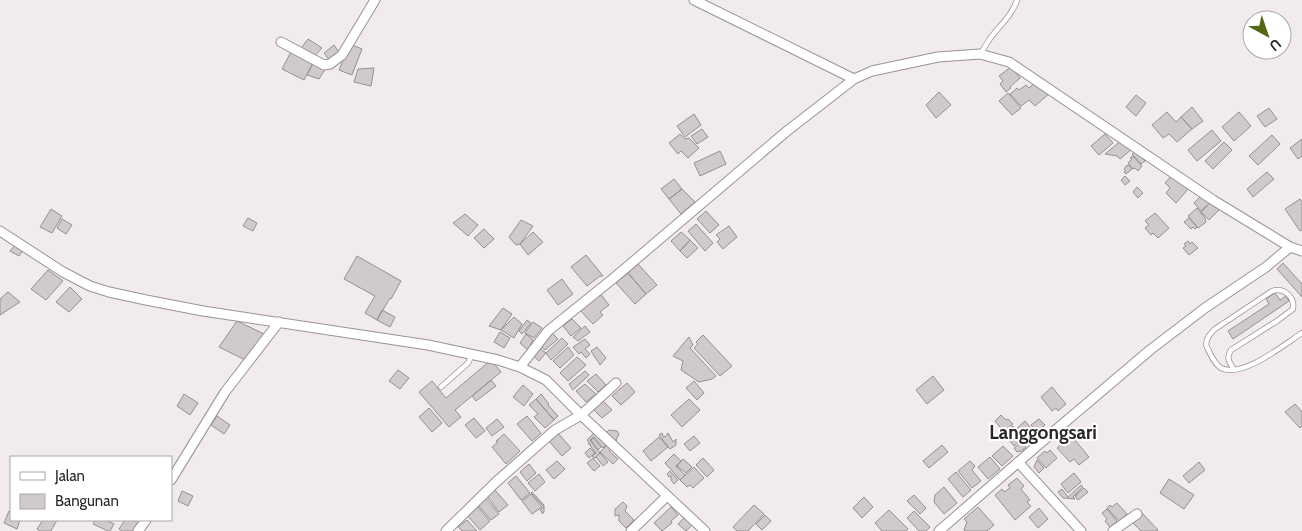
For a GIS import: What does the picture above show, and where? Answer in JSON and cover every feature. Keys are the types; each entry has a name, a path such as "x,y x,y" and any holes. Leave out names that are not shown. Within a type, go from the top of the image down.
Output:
{"street":[{"path":"281,42 324,65 330,64 342,55 375,0"},
{"path":"694,0 854,79"},
{"path":"520,367 548,331 788,131 854,79 872,71 938,57 980,54 1009,62 1213,200 1290,247 1302,251"},
{"path":"0,231 63,272 90,286 109,292 203,311 428,345 498,360 520,367 546,380 705,531"},
{"path":"939,531 1150,350 1205,308 1266,267 1290,247"},
{"path":"172,478 225,392 279,322"},
{"path":"446,531 496,482 555,430 581,415 616,383"},
{"path":"1018,462 1081,531"},
{"path":"631,531 667,496"},
{"path":"1113,531 1137,514"}],"lane":[{"path":"980,54 1009,16 1017,0"},
{"path":"1234,369 1228,359 1231,350 1278,321 1293,309 1293,303 1283,291 1277,290 1264,296 1209,334 1206,345 1218,365 1222,368 1234,369 1248,367 1302,333"},
{"path":"441,387 468,363 470,359 469,354"}],"building":[{"path":"308,39 322,48 313,58 299,51"},
{"path":"350,44 362,49 352,75 339,70"},
{"path":"334,45 341,55 331,62 324,53"},
{"path":"292,50 313,63 304,80 282,69"},
{"path":"313,63 326,68 319,79 307,75"},
{"path":"1011,67 1020,78 1006,92 1000,84 1003,81 999,76"},
{"path":"374,68 371,86 354,82 358,69"},
{"path":"1039,79 1051,92 1035,106 1029,100 1021,106 1010,94 1017,88 1019,90 1026,85 1029,88"},
{"path":"939,92 951,105 936,118 926,105"},
{"path":"1008,93 1021,108 1012,115 999,101"},
{"path":"1136,95 1146,103 1136,116 1126,107"},
{"path":"1192,107 1203,121 1192,129 1181,117"},
{"path":"1269,108 1277,119 1265,127 1257,116"},
{"path":"1167,112 1176,122 1181,117 1192,129 1177,142 1169,134 1163,138 1152,125"},
{"path":"1239,112 1251,126 1234,141 1222,127"},
{"path":"694,114 701,125 685,137 677,126"},
{"path":"702,129 708,137 697,144 691,136"},
{"path":"1212,130 1221,141 1197,161 1188,150"},
{"path":"680,134 685,139 689,138 699,148 688,158 681,151 678,154 669,143"},
{"path":"1105,134 1113,143 1099,155 1091,146"},
{"path":"1272,135 1280,144 1258,165 1249,156"},
{"path":"1123,139 1132,149 1120,159 1117,156 1105,154"},
{"path":"1302,139 1302,156 1298,159 1290,148"},
{"path":"1224,142 1232,150 1213,169 1205,161"},
{"path":"720,151 726,164 700,176 694,163"},
{"path":"1136,151 1145,161 1141,164 1132,154"},
{"path":"1133,156 1142,166 1138,171 1135,168 1133,169 1128,163"},
{"path":"1127,165 1132,169 1126,174 1124,169"},
{"path":"1267,172 1274,179 1253,197 1247,189"},
{"path":"1173,174 1189,188 1176,203 1166,193 1170,188 1165,183"},
{"path":"1125,176 1130,181 1125,185 1121,180"},
{"path":"674,179 682,189 669,199 661,189"},
{"path":"1137,187 1143,193 1138,198 1133,192"},
{"path":"682,189 695,202 681,214 669,199"},
{"path":"1203,194 1212,201 1201,211 1194,203"},
{"path":"1300,199 1302,202 1302,230 1300,231 1285,209"},
{"path":"1213,200 1221,208 1209,220 1201,212"},
{"path":"1197,208 1206,222 1198,228 1188,216"},
{"path":"51,209 62,216 52,233 40,227"},
{"path":"706,211 719,225 710,233 697,219"},
{"path":"1155,213 1169,228 1158,238 1153,233 1151,235 1145,228 1149,225 1145,221"},
{"path":"465,214 478,225 468,236 453,223"},
{"path":"248,218 257,223 253,231 243,226"},
{"path":"1189,218 1197,227 1195,229 1193,227 1191,229 1184,222"},
{"path":"62,219 72,225 66,234 57,228"},
{"path":"521,220 533,226 520,244 516,245 509,237"},
{"path":"696,224 713,243 705,251 688,231"},
{"path":"729,226 737,237 723,249 717,242 720,239 716,235"},
{"path":"484,229 494,239 484,248 474,238"},
{"path":"533,232 543,242 528,255 520,244"},
{"path":"681,232 690,240 680,251 671,241"},
{"path":"690,240 698,248 687,258 680,251"},
{"path":"1188,241 1198,248 1189,255 1183,248 1186,246 1184,244"},
{"path":"15,245 24,249 19,256 10,251"},
{"path":"586,255 603,276 600,276 587,286 571,267"},
{"path":"357,256 401,281 377,320 365,313 375,296 344,279"},
{"path":"1283,263 1302,284 1302,297 1277,269"},
{"path":"638,264 657,285 646,294 628,273"},
{"path":"48,270 63,281 46,300 31,289"},
{"path":"628,273 646,294 635,304 616,283"},
{"path":"562,279 573,294 558,305 547,290"},
{"path":"70,287 82,299 69,312 56,302"},
{"path":"8,292 20,302 0,315 0,299"},
{"path":"599,292 609,305 600,312 603,315 593,324 579,309"},
{"path":"1275,293 1280,300 1286,296 1289,301 1233,339 1228,331 1269,304 1266,299"},
{"path":"503,308 512,314 501,330 489,326"},
{"path":"382,310 395,317 390,327 377,320"},
{"path":"514,317 522,324 514,338 501,330"},
{"path":"572,319 581,328 571,336 563,326"},
{"path":"527,320 531,323 522,334 519,331"},
{"path":"237,321 266,335 245,360 219,347"},
{"path":"533,322 542,328 534,338 525,333"},
{"path":"585,326 590,332 578,341 573,337"},
{"path":"500,332 510,338 504,348 494,342"},
{"path":"552,333 558,339 545,350 540,345"},
{"path":"526,334 533,340 528,350 520,343"},
{"path":"703,335 732,366 720,376 694,348 698,344 696,342"},
{"path":"689,337 693,345 690,348 716,376 712,379 699,382 681,370 683,361 673,356"},
{"path":"562,338 568,344 551,360 546,353"},
{"path":"585,339 590,345 585,349 590,354 586,358 573,347"},
{"path":"537,346 546,353 539,361 530,353"},
{"path":"568,347 574,355 560,368 553,361"},
{"path":"597,347 606,358 600,365 591,351"},
{"path":"577,357 586,365 568,381 560,373"},
{"path":"491,360 501,372 455,410 461,417 449,427 419,392 432,381 446,398"},
{"path":"398,370 409,378 400,389 389,381"},
{"path":"585,371 589,375 573,390 569,384"},
{"path":"596,374 606,385 598,392 587,381"},
{"path":"933,376 944,390 927,404 916,390"},
{"path":"491,380 496,386 476,401 472,396"},
{"path":"694,381 704,393 697,400 686,388"},
{"path":"627,383 635,392 621,405 612,396"},
{"path":"585,384 596,394 586,402 576,391"},
{"path":"523,385 533,394 524,406 513,397"},
{"path":"1052,387 1066,404 1058,411 1056,408 1052,411 1041,397"},
{"path":"184,394 198,403 190,415 177,406"},
{"path":"541,394 558,416 554,420 536,399"},
{"path":"536,399 554,420 545,428 534,417 538,414 529,405"},
{"path":"689,399 700,410 682,427 671,415"},
{"path":"603,401 612,410 602,418 592,408"},
{"path":"1295,404 1302,412 1302,426 1300,428 1285,412"},
{"path":"429,408 442,423 432,432 419,417"},
{"path":"1001,415 1013,424 1004,432 995,421"},
{"path":"217,416 230,425 224,434 211,425"},
{"path":"527,416 541,433 532,441 517,424"},
{"path":"474,418 485,431 476,438 465,425"},
{"path":"497,419 504,427 492,436 486,428"},
{"path":"1039,419 1045,425 1037,432 1031,425"},
{"path":"1025,421 1041,440 1033,447 1017,428"},
{"path":"1013,426 1023,438 1014,446 1004,434"},
{"path":"609,430 617,431 619,434 616,440 619,447 604,435"},
{"path":"596,431 607,444 603,448 594,437 590,440 600,453 595,458 592,456 596,453 587,440"},
{"path":"557,432 571,448 562,456 548,440"},
{"path":"662,433 665,437 668,433 673,442 676,439 676,445 670,449 659,435"},
{"path":"504,434 520,451 506,464 492,447"},
{"path":"1070,434 1089,457 1079,465 1074,459 1070,462 1057,448 1062,443 1061,441"},
{"path":"694,436 700,443 690,451 684,444"},
{"path":"659,437 668,447 651,461 643,451"},
{"path":"593,438 601,447 598,450 591,440"},
{"path":"1022,442 1027,449 1023,449 1023,453 1017,452 1014,448"},
{"path":"609,443 613,447 609,451 618,459 613,464 600,452"},
{"path":"942,445 948,452 929,468 923,461"},
{"path":"1003,446 1013,456 1002,466 992,456"},
{"path":"590,448 595,453 589,458 585,453"},
{"path":"1050,450 1057,458 1046,468 1037,458 1045,451 1047,453"},
{"path":"600,453 608,462 603,466 596,457"},
{"path":"674,454 681,461 676,466 685,475 680,480 665,463"},
{"path":"990,457 1000,469 988,479 978,467"},
{"path":"593,458 600,466 594,471 587,463"},
{"path":"703,458 714,470 707,477 696,465"},
{"path":"683,459 692,467 686,473 677,466"},
{"path":"1037,460 1044,468 1039,473 1034,467"},
{"path":"557,461 565,469 554,479 546,470"},
{"path":"970,461 975,466 972,470 981,481 972,488 958,471"},
{"path":"1199,462 1205,470 1189,483 1183,476"},
{"path":"529,464 536,473 527,481 520,472"},
{"path":"694,467 704,478 693,488 690,485 687,487 680,480"},
{"path":"670,471 678,480 674,484 671,476 669,477 667,474"},
{"path":"956,472 971,490 963,497 948,479"},
{"path":"1074,473 1081,482 1068,493 1061,484"},
{"path":"539,474 545,482 535,491 528,483"},
{"path":"516,476 530,493 521,500 508,483"},
{"path":"1017,478 1024,486 1021,489 1030,500 1027,502 1031,506 1015,520 995,495 1002,489 1004,492 1010,488 1008,485"},
{"path":"1169,479 1194,495 1184,509 1160,493"},
{"path":"1081,485 1083,487 1073,497 1075,499 1063,498 1058,492 1062,489 1068,497"},
{"path":"944,487 957,503 944,514 934,502 935,495"},
{"path":"1084,488 1088,492 1078,500 1075,496"},
{"path":"494,489 508,505 499,512 486,495"},
{"path":"182,491 193,496 188,506 178,501"},
{"path":"531,493 544,505 544,507"},
{"path":"531,494 542,507 532,514 522,501"},
{"path":"914,495 926,508 920,514 907,501"},
{"path":"485,497 499,514 491,520 477,504"},
{"path":"864,497 873,507 862,518 853,508"},
{"path":"623,502 627,506 625,511 634,520 626,528 619,521 619,515 615,516 615,509"},
{"path":"1117,503 1127,514 1119,521 1107,508"},
{"path":"754,505 764,514 748,531 737,531 733,527"},
{"path":"477,506 490,521 480,530 467,515"},
{"path":"671,507 678,515 662,531 654,523"},
{"path":"978,507 994,525 987,531 965,531 967,522 964,519"},
{"path":"1039,508 1048,519 1038,528 1029,517"},
{"path":"1107,509 1117,521 1110,527 1102,513"},
{"path":"889,510 908,529 906,531 882,531 875,523"},
{"path":"9,511 10,521 20,521 17,529 4,523"},
{"path":"914,511 930,527 926,531 919,531 907,518"},
{"path":"1142,513 1157,531 1141,531 1132,522"},
{"path":"765,515 771,521 762,530 756,524"},
{"path":"685,517 693,524 686,531 678,524"},
{"path":"467,520 477,531 462,531 458,527"},
{"path":"42,521 56,521 51,531 40,531 37,529"},
{"path":"94,521 108,521 114,524 110,531 108,531 93,524"},
{"path":"124,521 138,521 133,531 122,531 119,529"}],"district":[{"name":"Langgongsari","path":"1043,432"}]}
